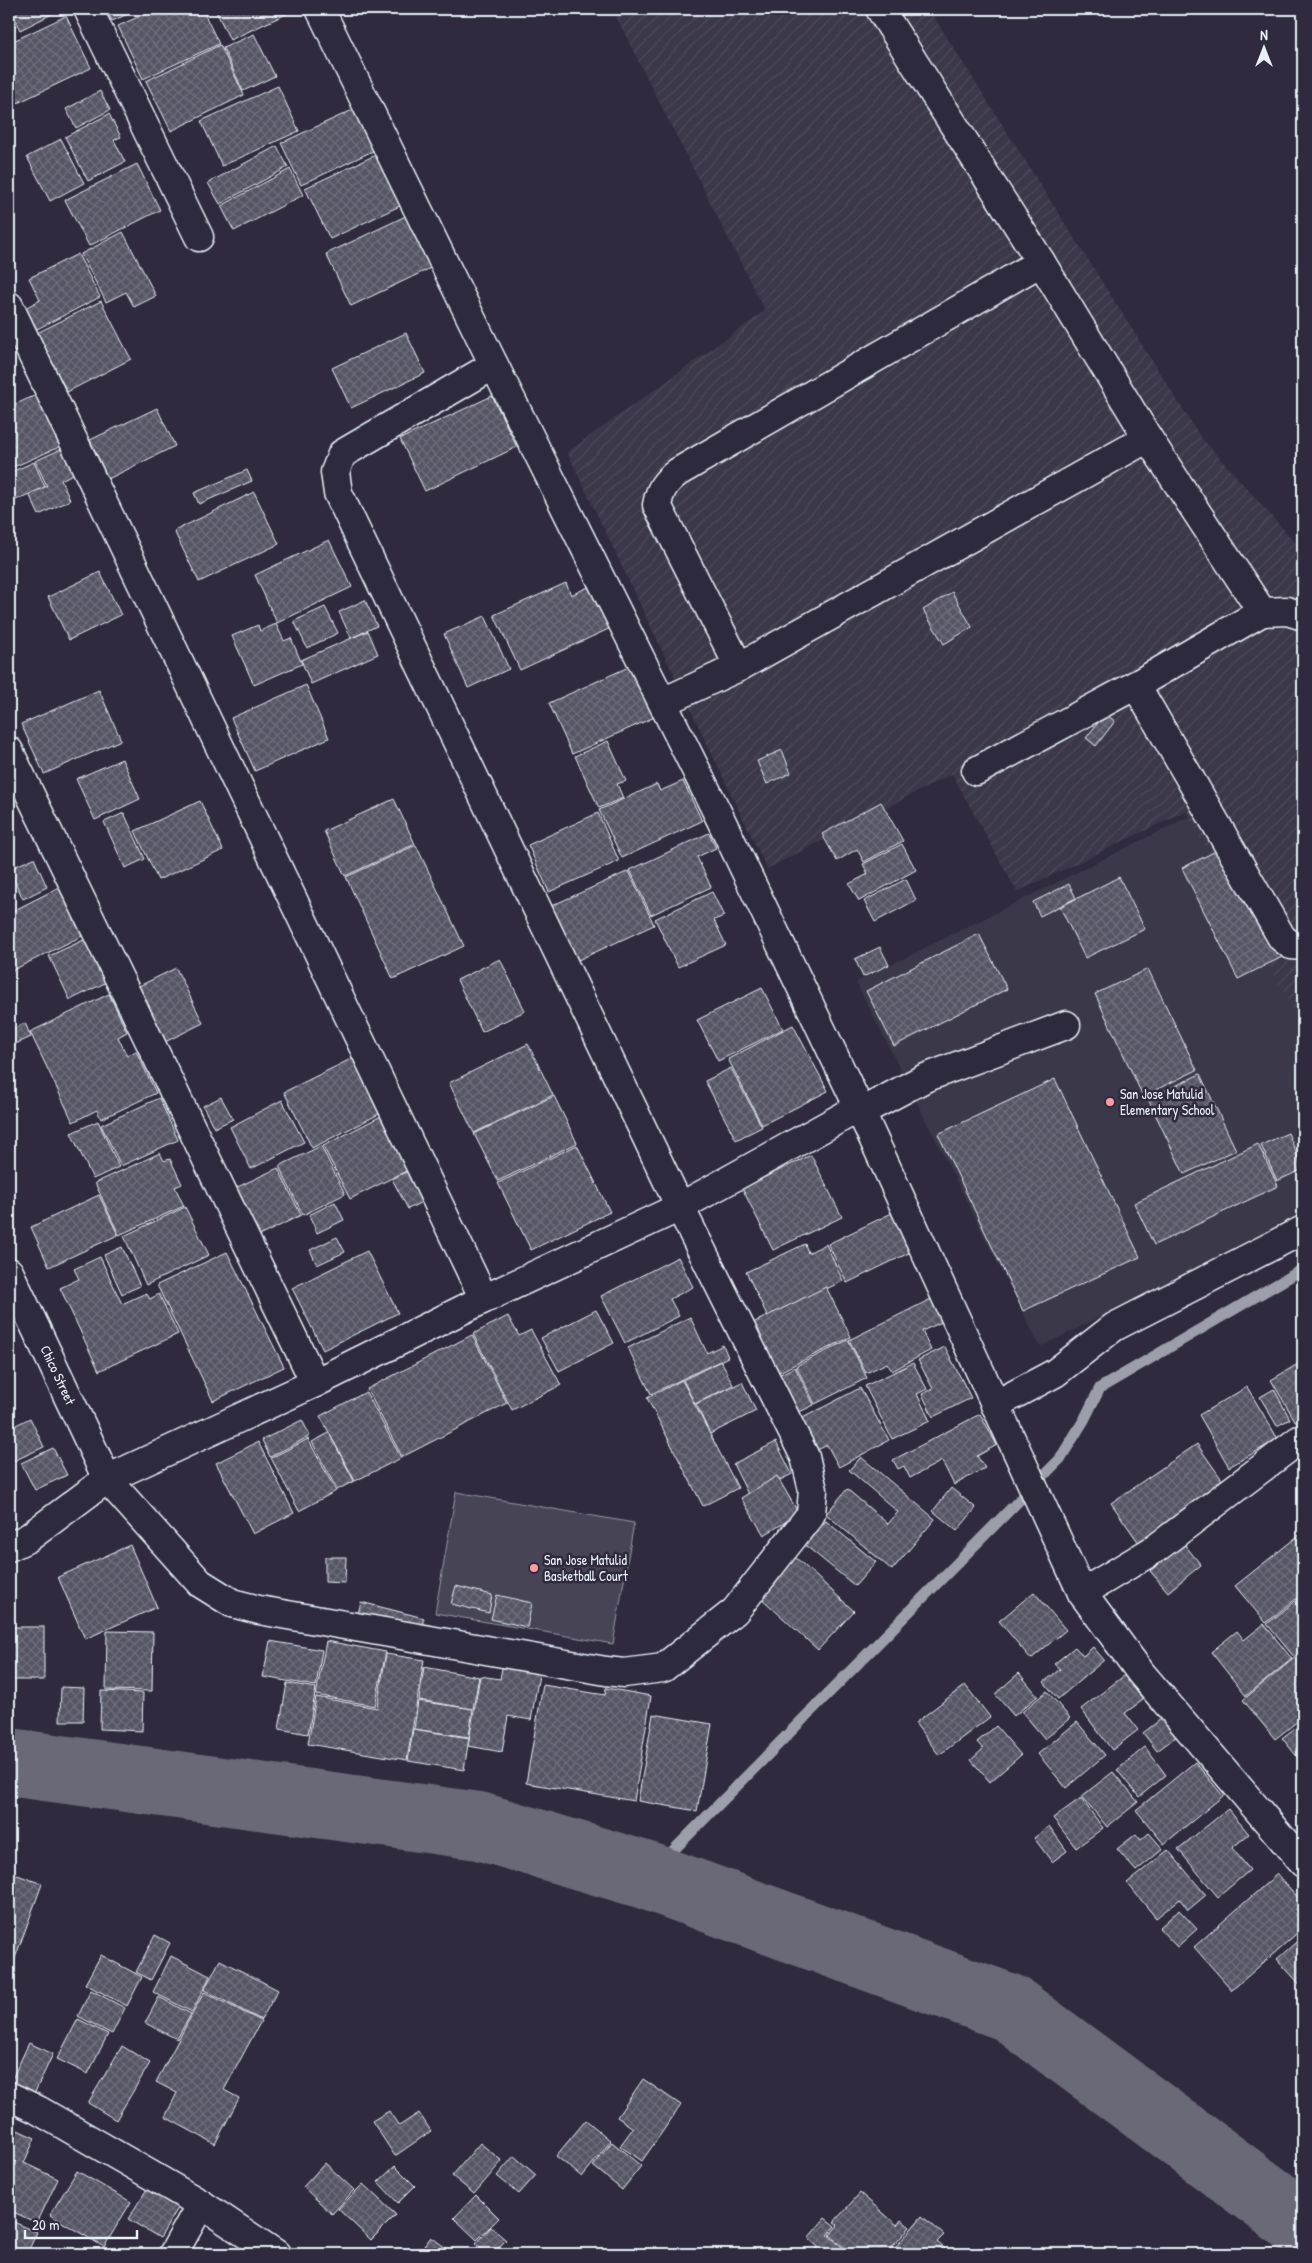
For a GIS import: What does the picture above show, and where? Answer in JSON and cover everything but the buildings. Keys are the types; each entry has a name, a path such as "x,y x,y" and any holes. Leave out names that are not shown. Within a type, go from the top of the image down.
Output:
{"street":[{"path":"88,9 199,237"},
{"path":"320,9 494,365 663,702 862,1112 1082,1593 1141,1673 1303,1863"},
{"path":"880,9 1041,262 1148,438 1262,612"},
{"path":"739,667 657,505 659,492 666,482 678,472 1041,262"},
{"path":"9,306 484,1299"},
{"name":"Chico Street","path":"9,1272 107,1479 200,1583 232,1603 259,1610 606,1671 624,1673 663,1668 735,1611 811,1514 812,1490 805,1457 680,1207 338,493 336,472 342,454 494,365"},
{"path":"663,702 739,667 1148,438"},
{"path":"976,771 1136,685 1262,612 1286,611 1303,616"},
{"path":"1136,685 1282,938 1291,945 1303,946"},
{"path":"9,751 315,1383"},
{"path":"9,1547 28,1538 107,1479 315,1383 484,1299 680,1207 846,1116 862,1112 925,1078 1066,1025"},
{"path":"995,1405 1055,1373 1114,1327 1235,1267 1303,1230"},
{"path":"1082,1593 1155,1548 1299,1440"},
{"path":"9,2096 38,2110 201,2204 274,2254"},
{"path":"173,2254 201,2204"}],"shaded area":[{"path":"612,9 929,9 1200,436 1303,551 1303,1029 1186,811 1017,892 952,774 767,869 567,452 765,311"},
{"name":"San Jose Matulid Elementary School","path":"1212,805 1303,987 1303,1216 1040,1347 856,982"},
{"name":"San Jose Matulid Basketball Court","path":"456,1492 634,1523 613,1644 435,1613"}],"waterway":[{"path":"648,1876 1060,1459 1084,1420 1100,1388 1303,1269"},
{"path":"9,1762 479,1826 648,1876 1010,2008 1303,2225"}],"place":[{"name":"San Jose Matulid Elementary School","path":"1110,1102"},
{"name":"San Jose Matulid Basketball Court","path":"534,1568"}]}
